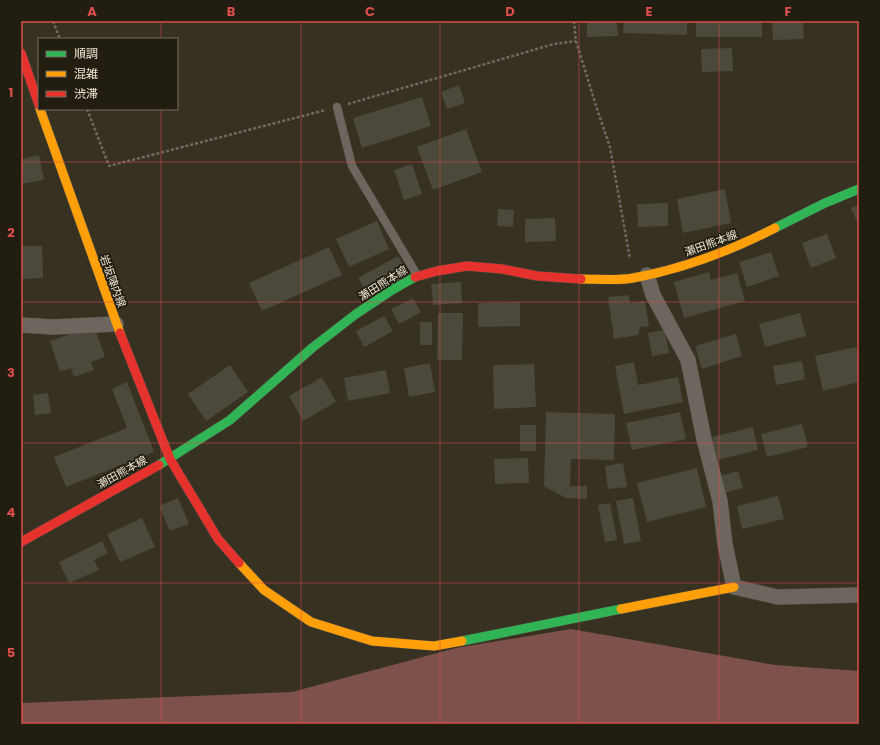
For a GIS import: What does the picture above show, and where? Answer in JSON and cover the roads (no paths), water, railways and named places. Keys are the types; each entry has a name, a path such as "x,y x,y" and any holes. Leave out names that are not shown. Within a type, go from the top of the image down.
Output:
{"main road":[{"path":"21,54 38,102"},
{"name":"岩坂陣内線","path":"40,110 116,324 170,459 218,539 264,590 311,622 372,641 434,646 734,587"},
{"name":"瀬田熊本線","path":"21,542 170,459 230,420 312,348 356,314 392,290 418,276 467,266 502,269 537,276 576,279 632,278 648,275 698,262 752,240 825,203 859,189"}],"street":[{"path":"648,275 654,294 688,360 704,439 720,501 725,544 734,587 778,597 859,595"},
{"path":"21,325 53,327 116,324"}],"lane":[{"path":"337,107 352,166 418,276"}]}
